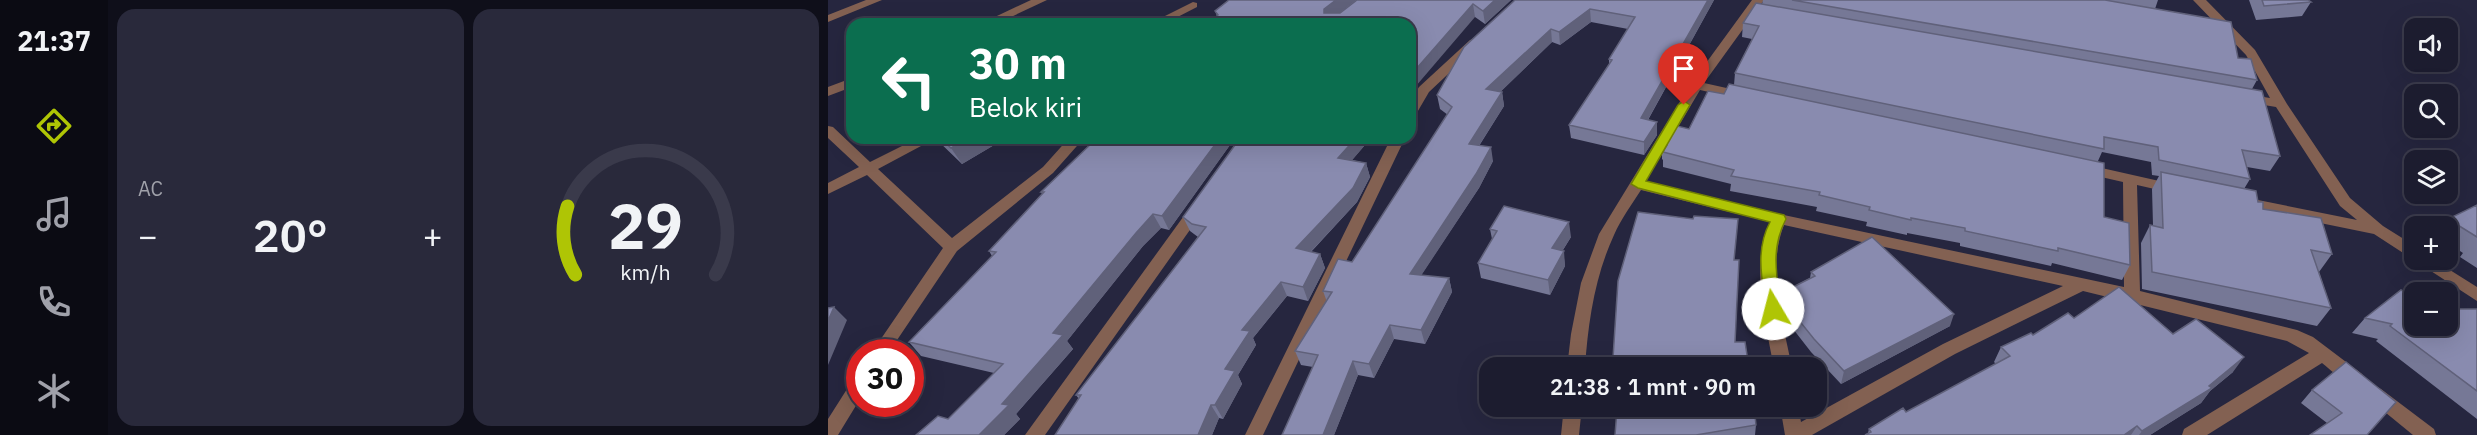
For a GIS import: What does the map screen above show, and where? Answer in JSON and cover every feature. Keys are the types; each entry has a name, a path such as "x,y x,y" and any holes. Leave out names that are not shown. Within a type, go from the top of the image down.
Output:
{"street":[{"path":"828,19 876,0"},
{"path":"1000,18 1041,0"},
{"path":"2199,0 2229,28 2250,53 2280,104 2345,202 2378,230 2404,247"},
{"path":"1167,18 1199,2"},
{"path":"1185,18 1199,2"},
{"path":"1577,357 1589,284 1607,234 1696,85 1758,7"},
{"path":"2206,24 2229,28"},
{"path":"1416,104 1424,90 1480,37"},
{"path":"828,92 846,84"},
{"path":"1696,85 1753,98"},
{"path":"1416,88 1424,90"},
{"path":"2234,96 2280,104"},
{"path":"828,130 952,248"},
{"path":"828,189 917,144"},
{"path":"889,339 952,248 1048,170 1072,144"},
{"path":"1254,435 1395,144"},
{"path":"2073,167 2186,191"},
{"path":"2130,179 2132,295"},
{"path":"1638,184 1779,219 2132,295 2292,335 2323,353 2427,435"},
{"path":"1034,435 1207,194"},
{"path":"2231,200 2378,230"},
{"path":"1779,219 1771,233 1767,255 1770,291 1781,357"},
{"path":"2438,270 2477,295"},
{"path":"1791,417 1794,435 1949,349 2082,284"},
{"path":"2191,435 2323,353"},
{"path":"828,435 846,406"},
{"path":"1570,435 1572,417"}],"building":[{"path":"1229,0 1336,0 1324,9 1324,13 1340,13 1357,0 1495,0 1483,11 1473,4 1416,69 1416,18 1215,18 1218,15 1215,11"},
{"path":"1515,0 1708,0 1641,118 1657,122 1644,142 1569,125 1612,60 1609,59 1635,17 1590,9 1559,32 1551,29 1486,89 1502,92 1469,144 1491,147 1476,174 1410,274 1449,278 1421,330 1390,325 1369,364 1353,361 1323,435 1282,435 1318,355 1295,351 1332,292 1323,291 1338,259 1352,262 1452,107 1437,95 1464,47"},
{"path":"1792,0 2105,0 2231,22 2238,58 2251,59 2257,80"},
{"path":"2262,0 2308,0 2311,2 2264,6"},
{"path":"1756,3 2262,91 2280,156 2242,150 2250,179 2159,160 2158,147 2104,137 2104,149 1735,73 1759,26 1743,23"},
{"path":"1729,84 2104,163 2104,217 2129,223 2130,265 2058,248 2058,251 1965,231 1965,228 1911,218 1911,220 1869,210 1870,207 1819,195 1820,192 1731,176 1734,170 1663,152 1667,145 1662,144 1673,125 1689,129 1708,91 1724,94"},
{"path":"947,144 958,144 951,148"},
{"path":"1091,144 1216,144 1162,216 1153,214 1053,333 1063,335 1002,404 1009,405 979,435 916,435 938,416 948,419 1003,364 924,346 924,339 912,339 996,252 989,251 1044,192 1041,192"},
{"path":"1236,144 1351,144 1338,158 1366,163 1353,188 1296,248 1320,254 1303,287 1281,282 1242,330 1250,331 1225,369 1235,371 1215,405 1211,405 1198,435 1055,435 1081,395 1076,395 1206,227 1192,224 1183,217"},
{"path":"2161,172 2256,191 2258,202 2263,202 2263,209 2321,218 2332,254 2311,250 2331,308 2152,272 2150,225 2163,228"},
{"path":"2477,205 2477,237 2458,225 2458,216 2454,216"},
{"path":"1504,206 1569,222 1552,248 1564,251 1548,280 1478,263 1497,231 1490,229"},
{"path":"1638,212 1693,219 1694,216 1738,219 1734,260 1739,260 1735,342 1745,342 1747,357 1613,357 1618,281"},
{"path":"1872,237 1954,314 1844,371 1785,303 1783,292 1815,276 1811,272"},
{"path":"2119,287 2173,334 2196,319 2244,357 2209,386 2212,388 2142,431 2137,426 2124,435 1865,435 1871,432 1869,429 1903,408 1906,412 2010,356 2001,347 2031,333 2033,335 2068,313 2074,318"},
{"path":"2401,290 2404,292 2404,336 2458,336 2458,309 2477,309 2477,391 2390,326 2392,324 2365,318"},
{"path":"834,307 828,321 828,308"},
{"path":"2346,362 2396,402 2367,435 2310,435 2342,413 2312,390"},
{"path":"1616,417 1755,417 1756,425 1696,435 1615,435"}],"route":[{"path":"1684,105 1638,184 1779,219 1771,233 1767,255 1773,309"}]}
